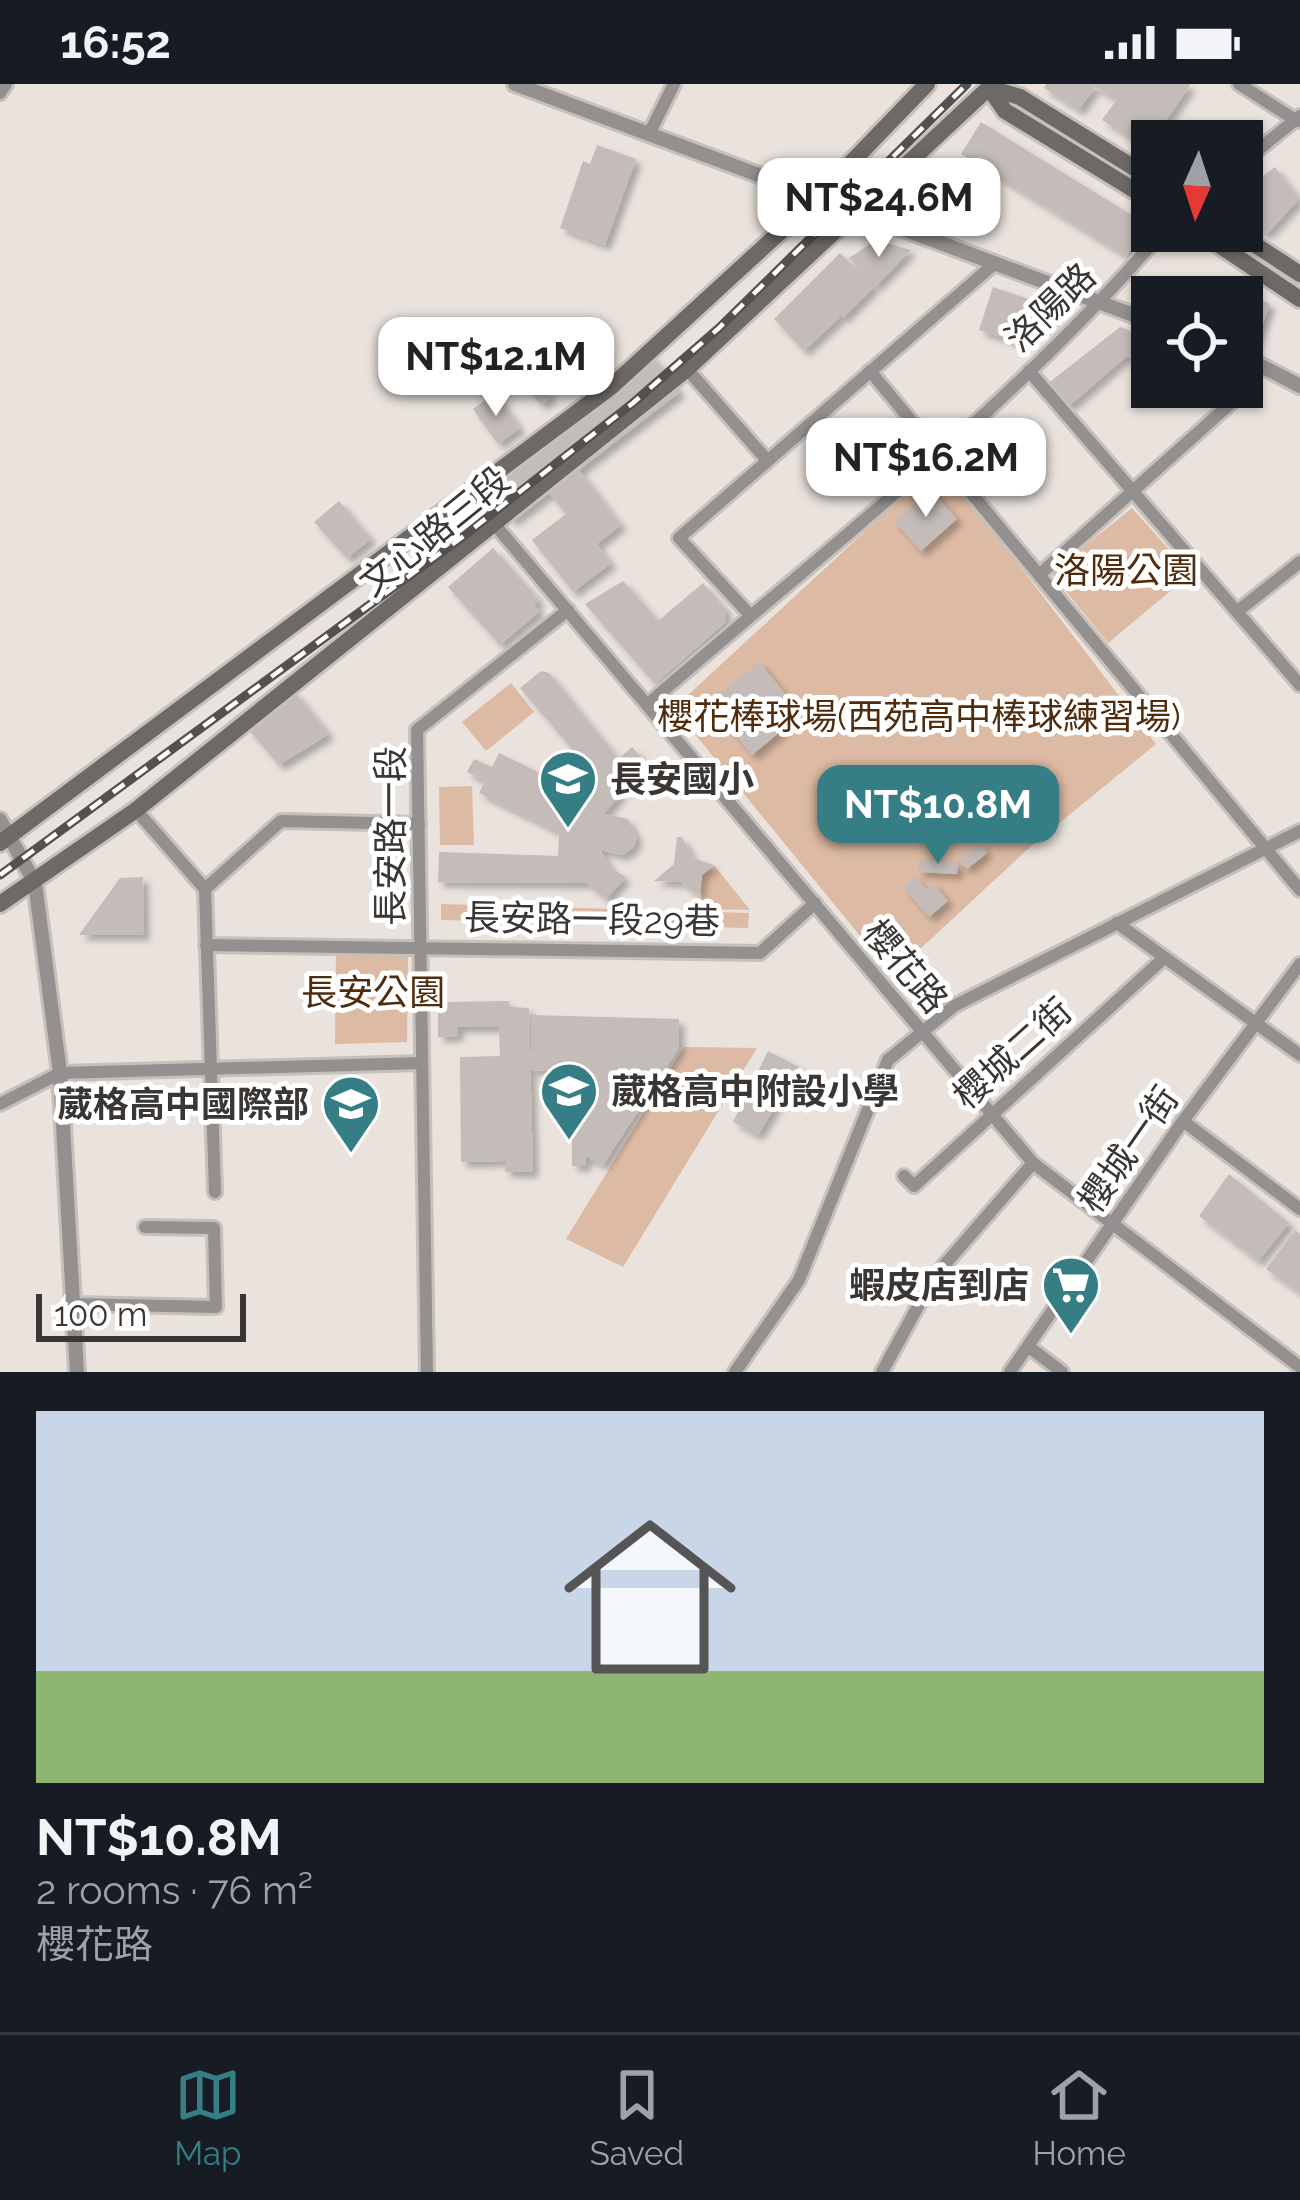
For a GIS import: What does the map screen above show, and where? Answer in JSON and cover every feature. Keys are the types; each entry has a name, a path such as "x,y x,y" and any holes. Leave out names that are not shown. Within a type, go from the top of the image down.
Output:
{"main road":[{"name":"文心路三段","path":"6,840 470,496 658,348 815,200 927,84"},
{"name":"文心路三段","path":"0,904 136,810 687,370 988,85"},
{"path":"988,85 1020,97 1131,166"},
{"path":"988,85 1005,111 1131,188"},
{"path":"1263,250 1300,274"},
{"path":"1230,252 1300,299"}],"street":[{"path":"0,93 6,84"},
{"path":"515,84 815,200 1131,314"},
{"path":"649,134 674,84"},
{"path":"1239,84 1298,119 1263,146"},
{"name":"洛陽路","path":"647,705 1029,371 1102,303 1145,252"},
{"path":"750,615 679,538 994,265"},
{"path":"1263,366 1300,386"},
{"path":"687,370 766,459"},
{"path":"870,371 1300,890"},
{"path":"1029,371 1300,685"},
{"path":"1039,575 1225,408"},
{"name":"櫻花路","path":"470,496 1033,1162 1300,1367"},
{"path":"1239,610 1300,562"},
{"name":"長安路一段","path":"428,1372 417,730 568,610"},
{"path":"136,810 205,889 215,1192"},
{"path":"0,820 6,840 35,883 60,1073 77,1372"},
{"path":"205,889 281,821 419,824"},
{"path":"734,1372 774,1318 807,1261 888,1060 954,1006 1300,831"},
{"name":"長安路一段29巷","path":"206,945 760,953 814,903"},
{"path":"1117,923 1300,1055"},
{"name":"櫻城二街","path":"904,1176 914,1186 1164,958"},
{"name":"櫻城一街","path":"1010,1372 1183,1121 1300,964"},
{"path":"0,1104 60,1073 422,1063"},
{"path":"1183,1121 1300,1209"},
{"path":"882,1372 934,1277 1033,1162"},
{"path":"73,1304 216,1307 214,1228 145,1227"},
{"path":"1029,1347 1062,1372"}],"green space":[{"name":"櫻花棒球場(西苑高中棒球練習場)","path":"940,462 1156,744 1030,847 892,975 685,722 687,696"},
{"name":"洛陽公園","path":"1132,508 1191,574 1108,643 1051,573"},
{"path":"511,683 534,712 486,751 462,722"},
{"path":"472,786 474,845 440,845 439,787"},
{"path":"714,865 750,910 701,909 702,875"},
{"path":"441,904 749,913 748,928 441,920"},
{"name":"長安公園","path":"336,948 408,953 407,1042 335,1044"},
{"path":"684,1047 757,1048 623,1267 566,1239"}],"building":[{"path":"1046,84 1191,84 1166,120 1131,120 1131,138 1102,120 1117,99 1095,87 1079,110 1044,88"},
{"path":"981,122 1131,215 1131,248 1126,256 961,154"},
{"path":"597,145 636,159 605,245 560,228 583,161 590,164"},
{"path":"1275,167 1299,199 1267,234 1263,232 1263,176"},
{"path":"876,240 911,250 876,286 849,258"},
{"path":"840,253 874,287 843,318 830,305 840,317 804,351 774,319"},
{"path":"993,287 1055,308 1049,328 1027,321 1020,343 979,330"},
{"path":"1120,327 1131,331 1131,357 1127,356 1068,407 1046,385"},
{"path":"650,353 680,392 579,470 621,525 597,544 611,563 573,592 532,540 566,514 549,493 512,521 481,482"},
{"path":"534,373 552,397 541,405 523,382"},
{"path":"495,393 520,428 498,444 473,409"},
{"path":"930,489 957,519 921,551 894,521"},
{"path":"339,501 371,539 347,558 314,522"},
{"path":"493,548 539,600 534,605 540,611 500,645 448,587"},
{"path":"623,581 658,621 703,583 726,610 725,623 655,684 585,604"},
{"path":"759,662 802,714 752,755 709,703"},
{"path":"541,671 549,673 618,759 632,747 659,778 645,790 621,761 615,768 621,775 611,783 621,794 604,814 628,819 637,838 633,848 622,855 600,850 612,869 626,877 606,899 587,883 438,882 439,852 558,856 559,832 479,793 485,781 467,772 474,759 492,767 499,753 577,791 596,777 520,688"},
{"path":"293,690 329,734 279,765 247,728"},
{"path":"677,837 682,837 693,858 714,865 702,875 699,896 681,882 654,881 674,864"},
{"path":"980,843 987,853 967,869 959,860"},
{"path":"919,860 958,862 957,874 918,872"},
{"path":"143,877 144,935 79,935 120,878"},
{"path":"915,877 926,889 933,883 948,901 929,917 903,887"},
{"path":"509,1001 510,1007 529,1008 533,1172 505,1172 505,1161 461,1162 460,1057 500,1056 499,1027 458,1027 458,1036 438,1037 438,1010 447,1010 447,1002"},
{"path":"531,1015 679,1019 679,1048 603,1165 586,1156 586,1166 572,1166 572,1072 532,1070"},
{"path":"768,1051 799,1067 758,1135 733,1122"},
{"path":"1229,1174 1289,1223 1258,1261 1199,1216"},
{"path":"1295,1230 1300,1234 1300,1293 1266,1269"}],"railway":[{"path":"0,875 461,538 633,403 719,328 967,84"}],"place":[{"name":"長安國小","path":"568,830"},
{"name":"葳格高中附設小學","path":"569,1142"},
{"name":"葳格高中國際部","path":"351,1155"},
{"name":"蝦皮店到店","path":"1071,1336"}]}
